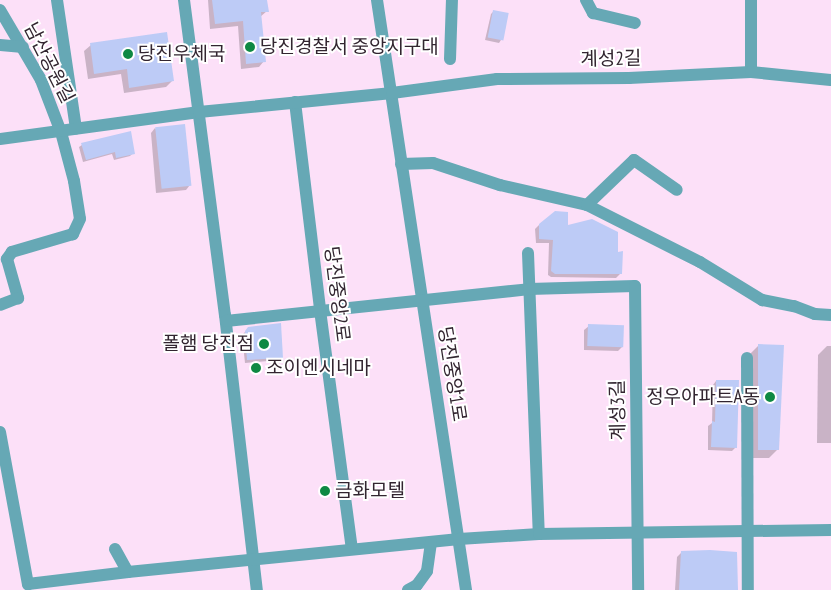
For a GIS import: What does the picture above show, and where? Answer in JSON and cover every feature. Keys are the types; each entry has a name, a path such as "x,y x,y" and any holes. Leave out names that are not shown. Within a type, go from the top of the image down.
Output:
{"street":[{"path":"57,0 76,130"},
{"path":"184,0 226,321 255,559 257,590"},
{"name":"당진중앙1로","path":"378,0 466,590"},
{"path":"450,59 452,0"},
{"path":"586,0 593,13 635,23"},
{"path":"751,0 751,72"},
{"name":"남산공원길","path":"0,10 41,80 61,132 0,139"},
{"path":"0,45 23,47"},
{"name":"계성2길","path":"392,93 496,79 630,78 751,72 831,80"},
{"path":"0,305 18,298 7,259 12,252 73,234 80,219 74,181 61,132 199,112 392,93"},
{"name":"당진중앙2로","path":"296,102 320,310 352,549"},
{"path":"587,205 634,160 677,190"},
{"path":"401,164 433,162 500,185 587,205 700,262 762,300 794,306 815,314 831,315"},
{"path":"528,253 539,534"},
{"name":"계성3길","path":"529,289 635,286 638,590"},
{"path":"226,321 320,310 422,302 529,289"},
{"path":"747,358 748,590"},
{"path":"0,432 28,584 128,572 459,539 539,534 831,530"},
{"path":"408,590 417,585 427,571 431,542"},
{"path":"114,549 128,572"}],"building":[{"path":"212,0 267,0 269,12 261,12 266,62 246,64 243,21 215,24"},
{"path":"493,10 509,13 503,41 488,37"},
{"path":"167,32 174,81 129,88 127,69 94,74 90,43"},
{"path":"185,124 191,186 162,189 155,127"},
{"path":"131,131 135,154 116,158 115,152 86,160 81,143"},
{"path":"555,211 568,212 568,225 592,219 618,232 618,252 623,251 622,274 555,274 551,271 553,240 539,239 539,224"},
{"name":"폴햄 당진점","path":"281,323 283,358 247,360 245,331 248,327"},
{"path":"588,324 624,325 623,347 587,346"},
{"name":"정우아파트A동","path":"758,344 784,345 779,450 758,450"},
{"path":"716,380 739,380 737,448 711,447 712,421 715,422"},
{"path":"710,550 737,552 738,590 679,590 681,551"}],"place":[{"name":"당진경찰서 중앙지구대","path":"250,47"},
{"name":"당진우체국","path":"128,54"},
{"name":"폴햄 당진점","path":"264,344"},
{"name":"조이엔시네마","path":"256,368"},
{"name":"정우아파트A동","path":"770,397"},
{"name":"금화모텔","path":"325,491"}]}
